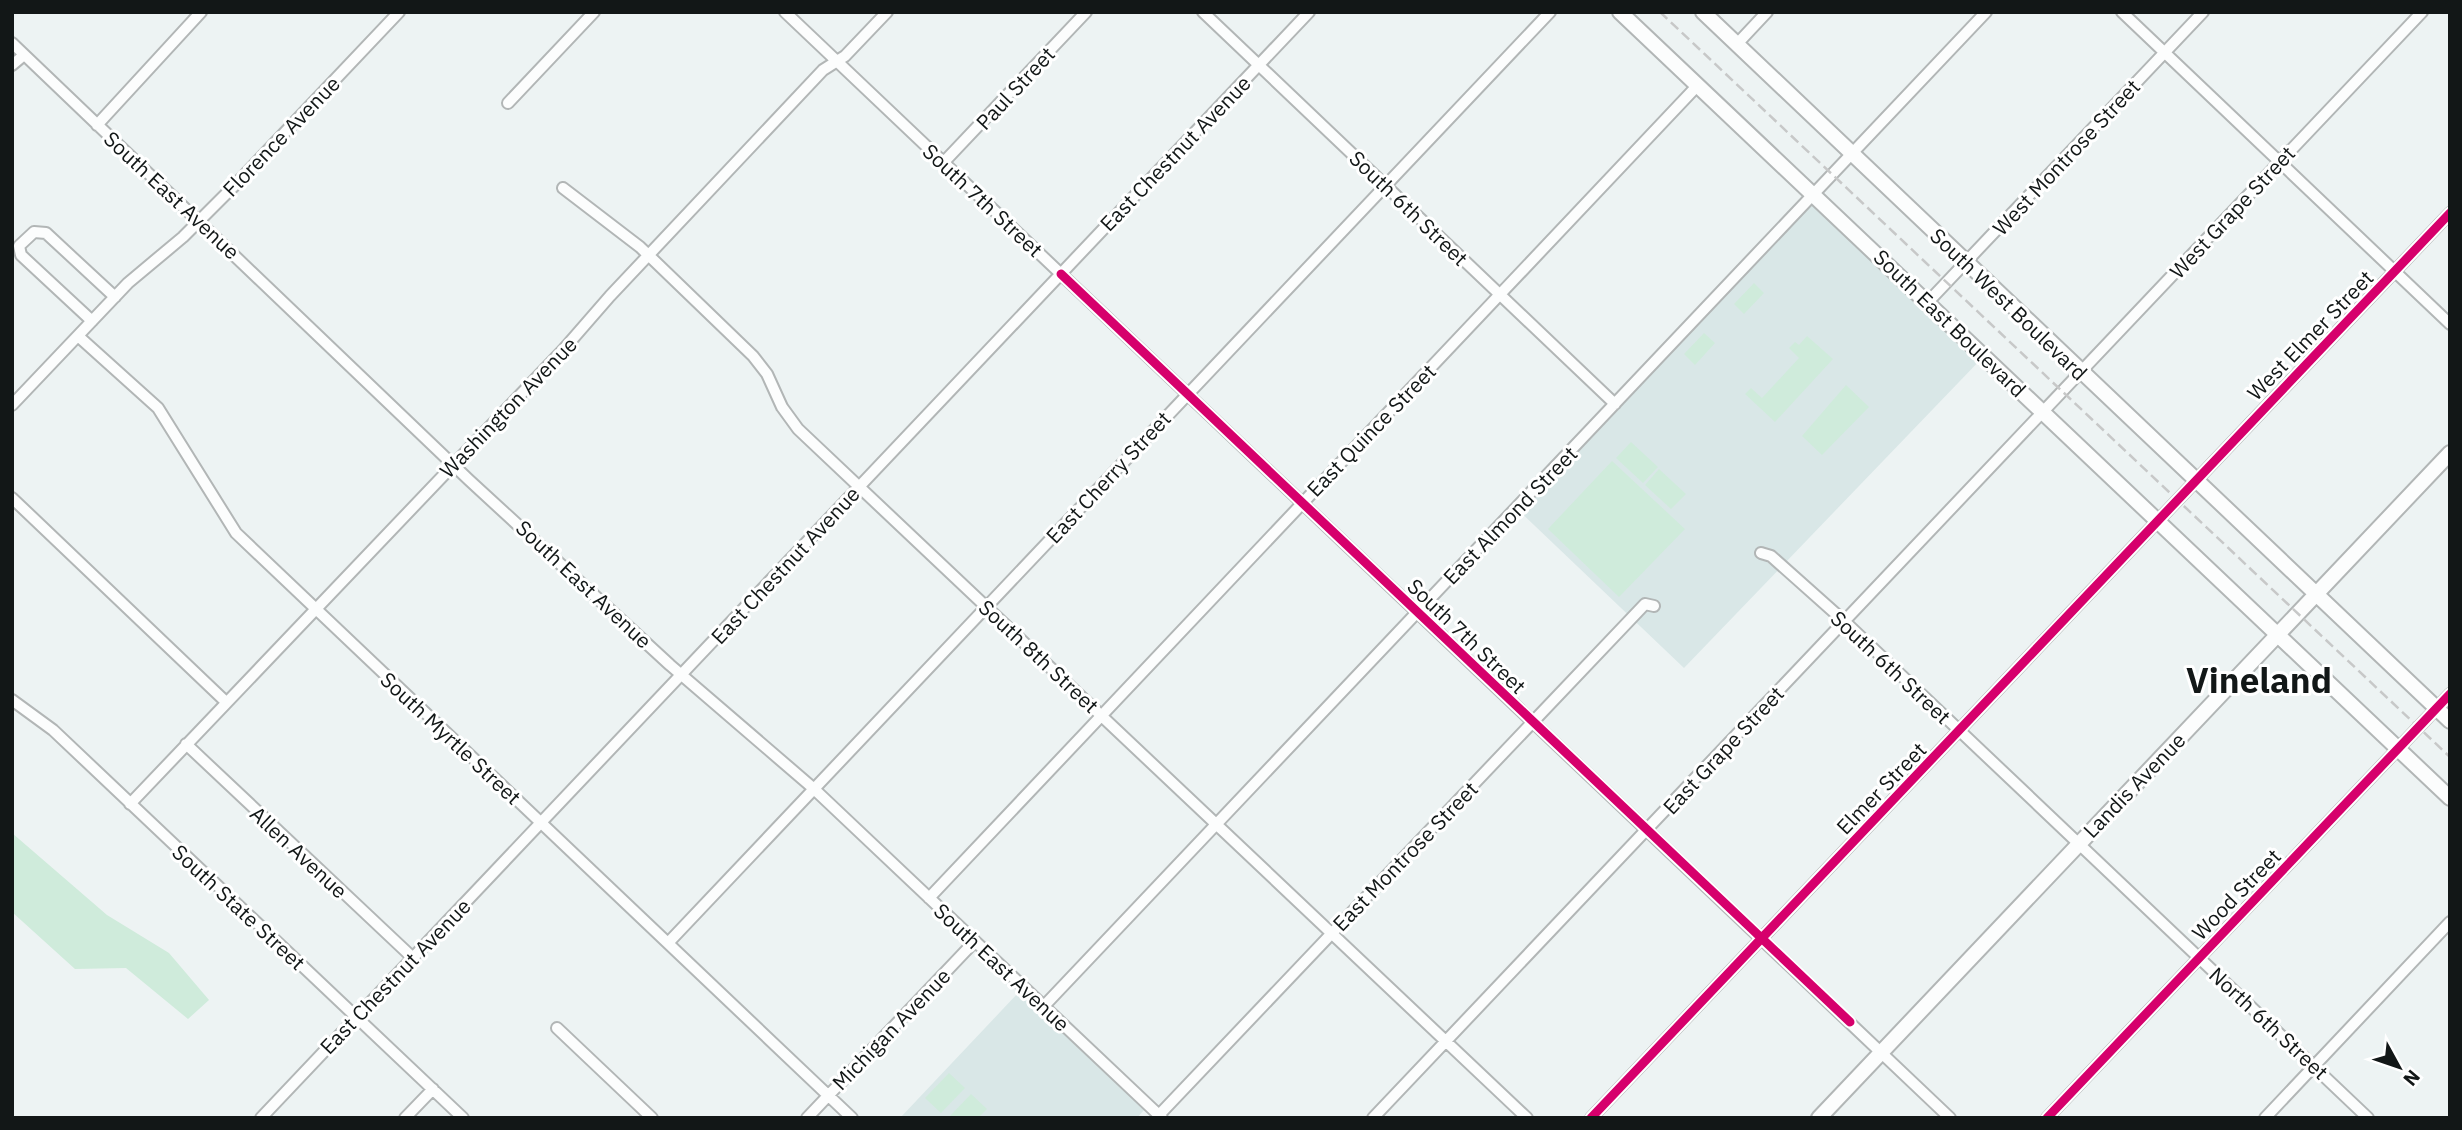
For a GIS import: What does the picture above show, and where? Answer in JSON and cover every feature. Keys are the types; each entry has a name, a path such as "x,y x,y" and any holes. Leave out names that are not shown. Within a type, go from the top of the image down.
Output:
{"main road":[{"name":"South East Boulevard","path":"1620,12 2450,798"},
{"name":"South West Boulevard","path":"1703,12 2450,721"},
{"name":"Landis Avenue","path":"1819,1118 2450,453"}],"street":[{"path":"97,124 201,12"},
{"name":"Florence Avenue","path":"12,405 115,297 199,220 398,12"},
{"path":"508,103 594,12"},
{"name":"South 7th Street","path":"785,12 1950,1118"},
{"name":"Washington Avenue","path":"130,804 454,464 823,69 837,62 887,12"},
{"name":"Paul Street","path":"943,163 1086,12"},
{"name":"South 6th Street","path":"1203,12 1615,404"},
{"name":"East Chestnut Avenue","path":"261,1118 1310,12"},
{"name":"East Cherry Street","path":"668,943 1550,12"},
{"path":"1737,44 1767,12"},
{"name":"East Almond Street","path":"1044,1006 1986,12"},
{"path":"2122,12 2450,324"},
{"name":"West Montrose Street","path":"1928,302 2203,12"},
{"name":"West Grape Street","path":"2043,412 2422,12"},
{"name":"South East Avenue","path":"12,43 454,464 682,674 813,788 1160,1116"},
{"path":"12,65 24,55"},
{"name":"East Quince Street","path":"929,898 1698,85"},
{"name":"South 8th Street","path":"563,188 648,254 753,356 767,374 782,407 798,429 1527,1118"},
{"name":"West Elmer Street","path":"2195,481 2450,213"},
{"path":"92,321 21,255 19,246 25,238 34,232 46,233 115,297"},
{"name":"South Myrtle Street","path":"78,336 158,408 228,524 852,1118"},
{"name":"East Grape Street","path":"1373,1118 2043,412"},
{"name":"Elmer Street","path":"1591,1118 2195,481"},
{"path":"12,498 226,702"},
{"name":"South 6th Street","path":"1761,553 1771,556 1844,621 2078,843"},
{"name":"East Montrose Street","path":"1160,1116 1331,932 1645,604 1654,606"},
{"name":"Wood Street","path":"2047,1118 2450,694"},
{"name":"South State Street","path":"12,700 41,719 463,1118"},
{"name":"Allen Avenue","path":"186,744 413,958"},
{"name":"North 6th Street","path":"2078,843 2368,1118"},
{"path":"2265,1118 2450,922"},
{"name":"Michigan Avenue","path":"807,1118 975,941"},
{"path":"557,1028 652,1118"},
{"path":"405,1118 433,1089"}],"shaded area":[{"path":"1813,194 1984,356 1684,668 1516,508"},
{"path":"1019,992 1144,1110 1137,1118 900,1118"}],"green space":[{"path":"1754,283 1764,293 1744,314 1734,304"},
{"path":"1704,333 1715,343 1695,365 1684,354"},
{"path":"1807,336 1833,359 1775,422 1745,394 1751,388 1762,398 1799,358 1789,348 1795,342 1799,345"},
{"path":"1846,385 1869,407 1822,455 1802,436"},
{"path":"1631,442 1658,467 1643,483 1616,458"},
{"path":"1612,461 1685,529 1619,597 1548,529"},
{"path":"1659,469 1686,494 1671,509 1645,485"},
{"path":"12,833 107,915 169,953 209,1000 188,1019 126,968 75,969 12,912"},
{"path":"949,1073 965,1088 941,1113 925,1098"},
{"path":"971,1094 987,1109 978,1118 948,1118"}],"railway":[{"path":"1660,12 2450,757"}],"cycle path":[{"path":"1591,1118 2450,213"},
{"path":"1061,274 1850,1022"},
{"path":"2047,1118 2450,694"}],"district":[{"name":"Vineland","path":"2259,680"}]}
